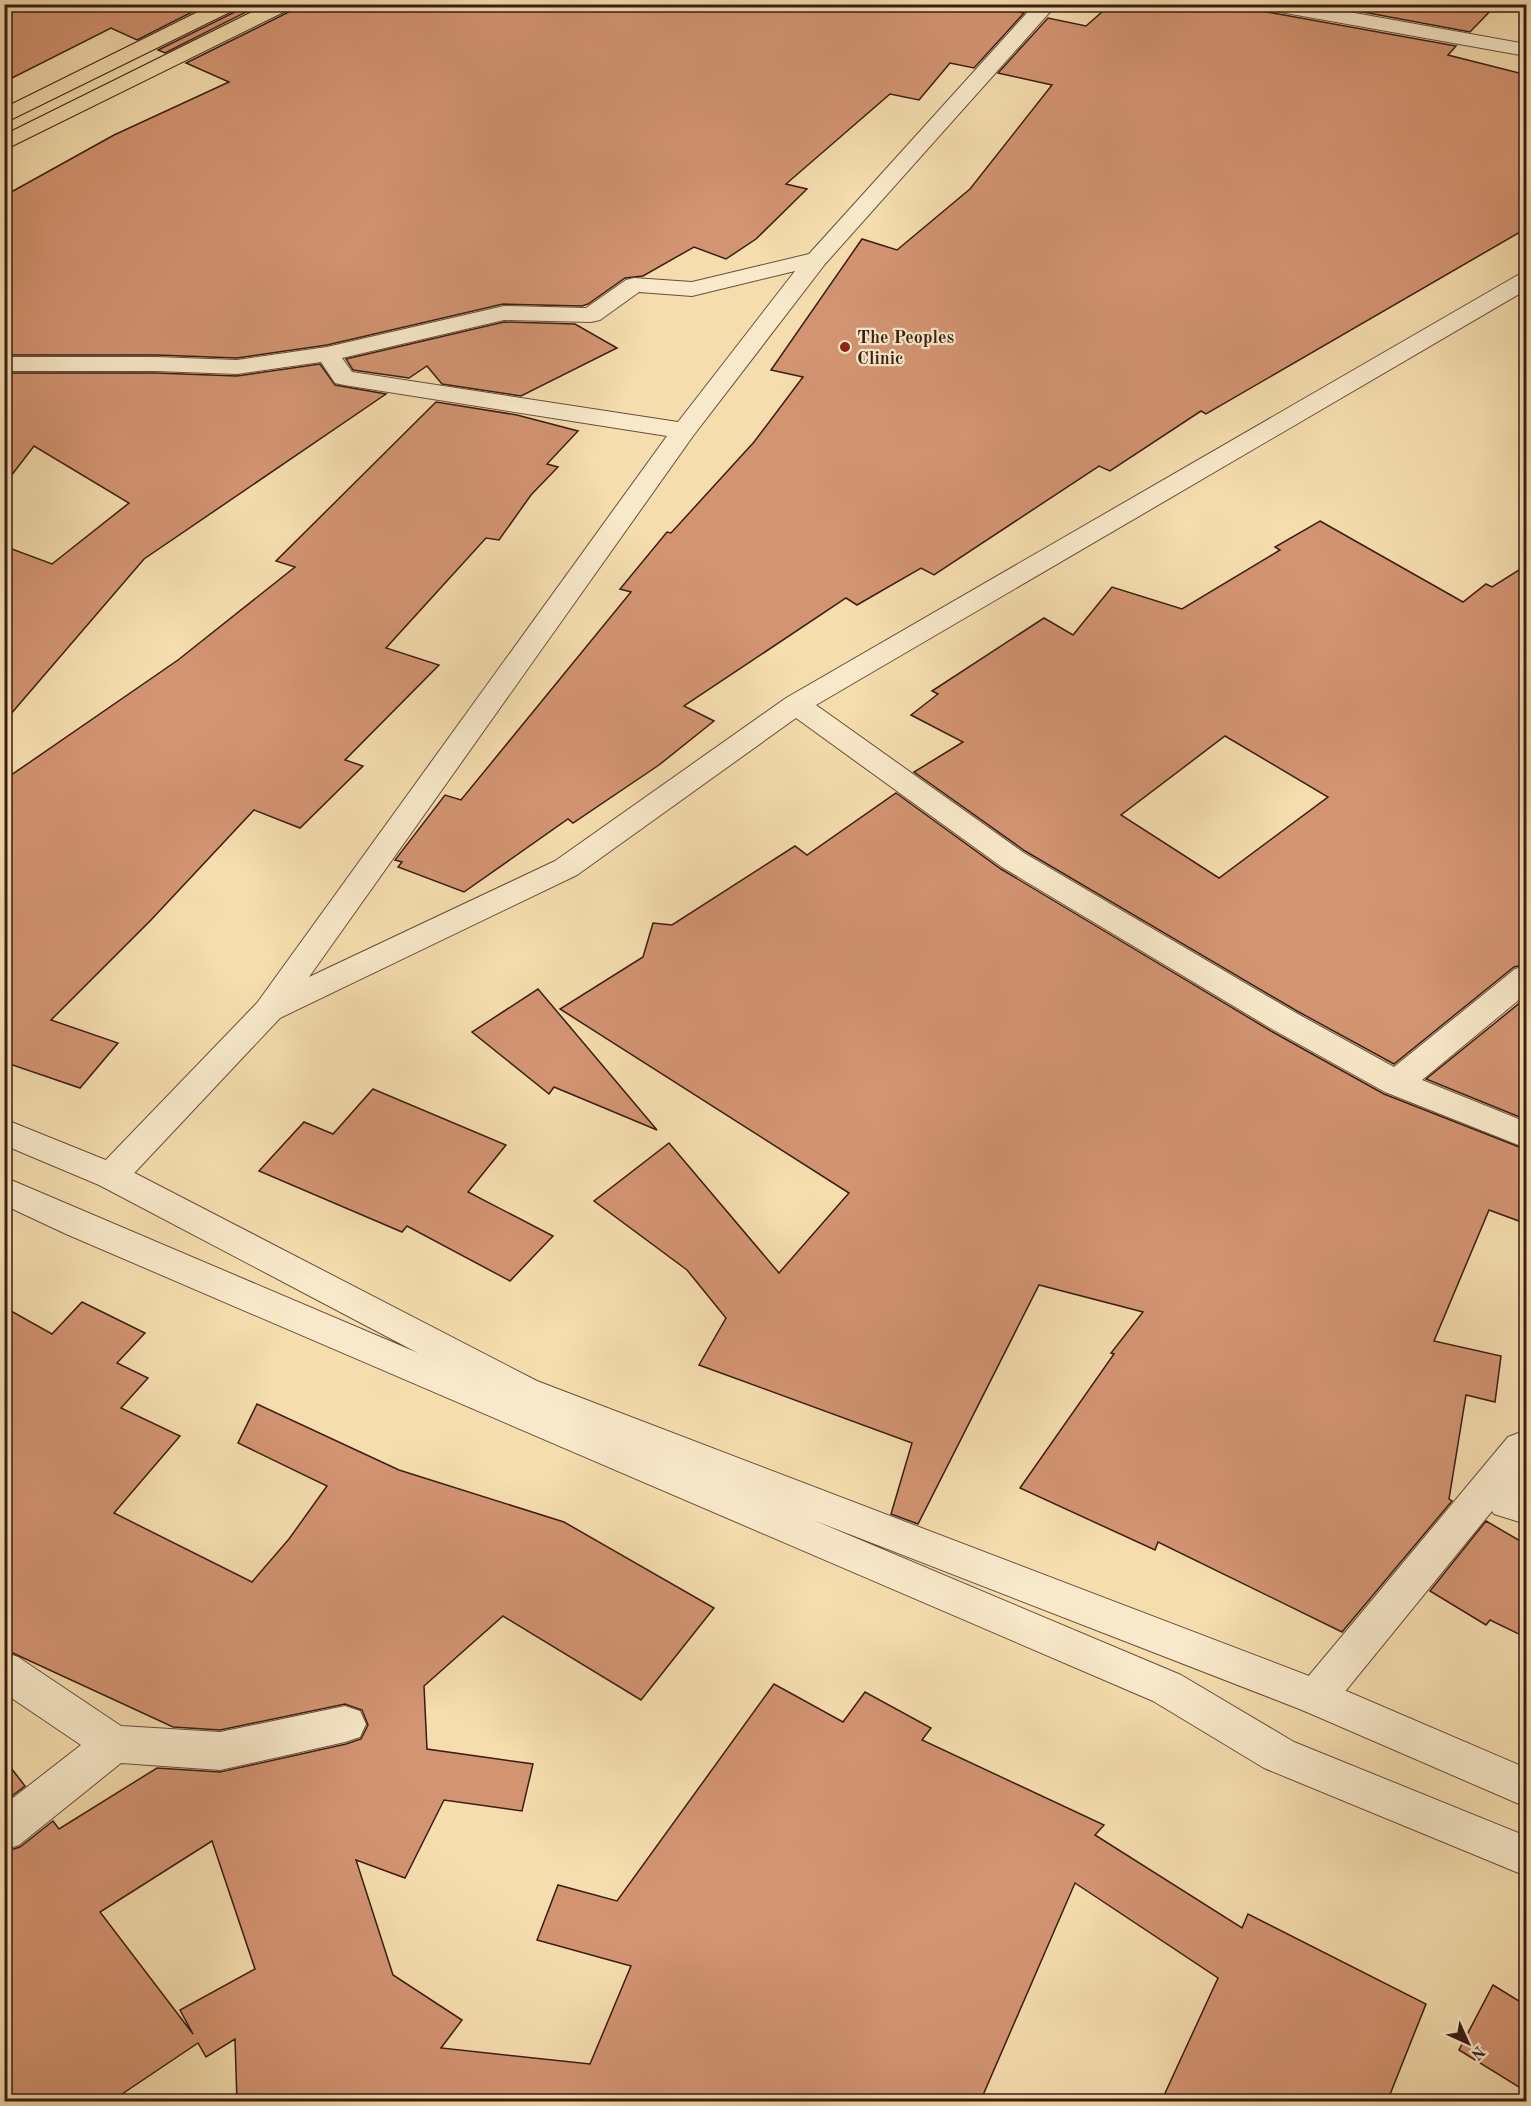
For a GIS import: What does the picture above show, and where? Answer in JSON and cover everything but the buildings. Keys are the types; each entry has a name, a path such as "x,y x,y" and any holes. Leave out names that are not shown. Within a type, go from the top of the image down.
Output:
{"highway":[{"path":"4,117 231,4"},
{"path":"4,144 285,4"}],"street":[{"path":"111,1176 268,1011 684,431 817,259 1047,4"},
{"path":"1268,4 1527,50"},
{"path":"1388,27 1403,12"},
{"path":"4,364 156,364 237,367 327,354 504,313 591,315 634,285 692,289 817,259"},
{"path":"268,1011 566,868 796,704 1527,280"},
{"path":"327,354 344,378 684,431"},
{"path":"796,704 1013,860 1284,1022 1397,1083 1527,1136"},
{"path":"1397,1083 1527,977"},
{"path":"4,1131 111,1176 524,1392 1316,1698 1527,1788"},
{"path":"4,1190 78,1225 1167,1688 1279,1755 1527,1856"},
{"path":"1316,1698 1524,1438"},
{"path":"1524,1438 1508,1503 1527,1508"},
{"path":"4,1670 114,1744 220,1751 345,1724"},
{"path":"4,1831 114,1744"}],"place":[{"name":"The Peoples Clinic","path":"845,347"}]}
